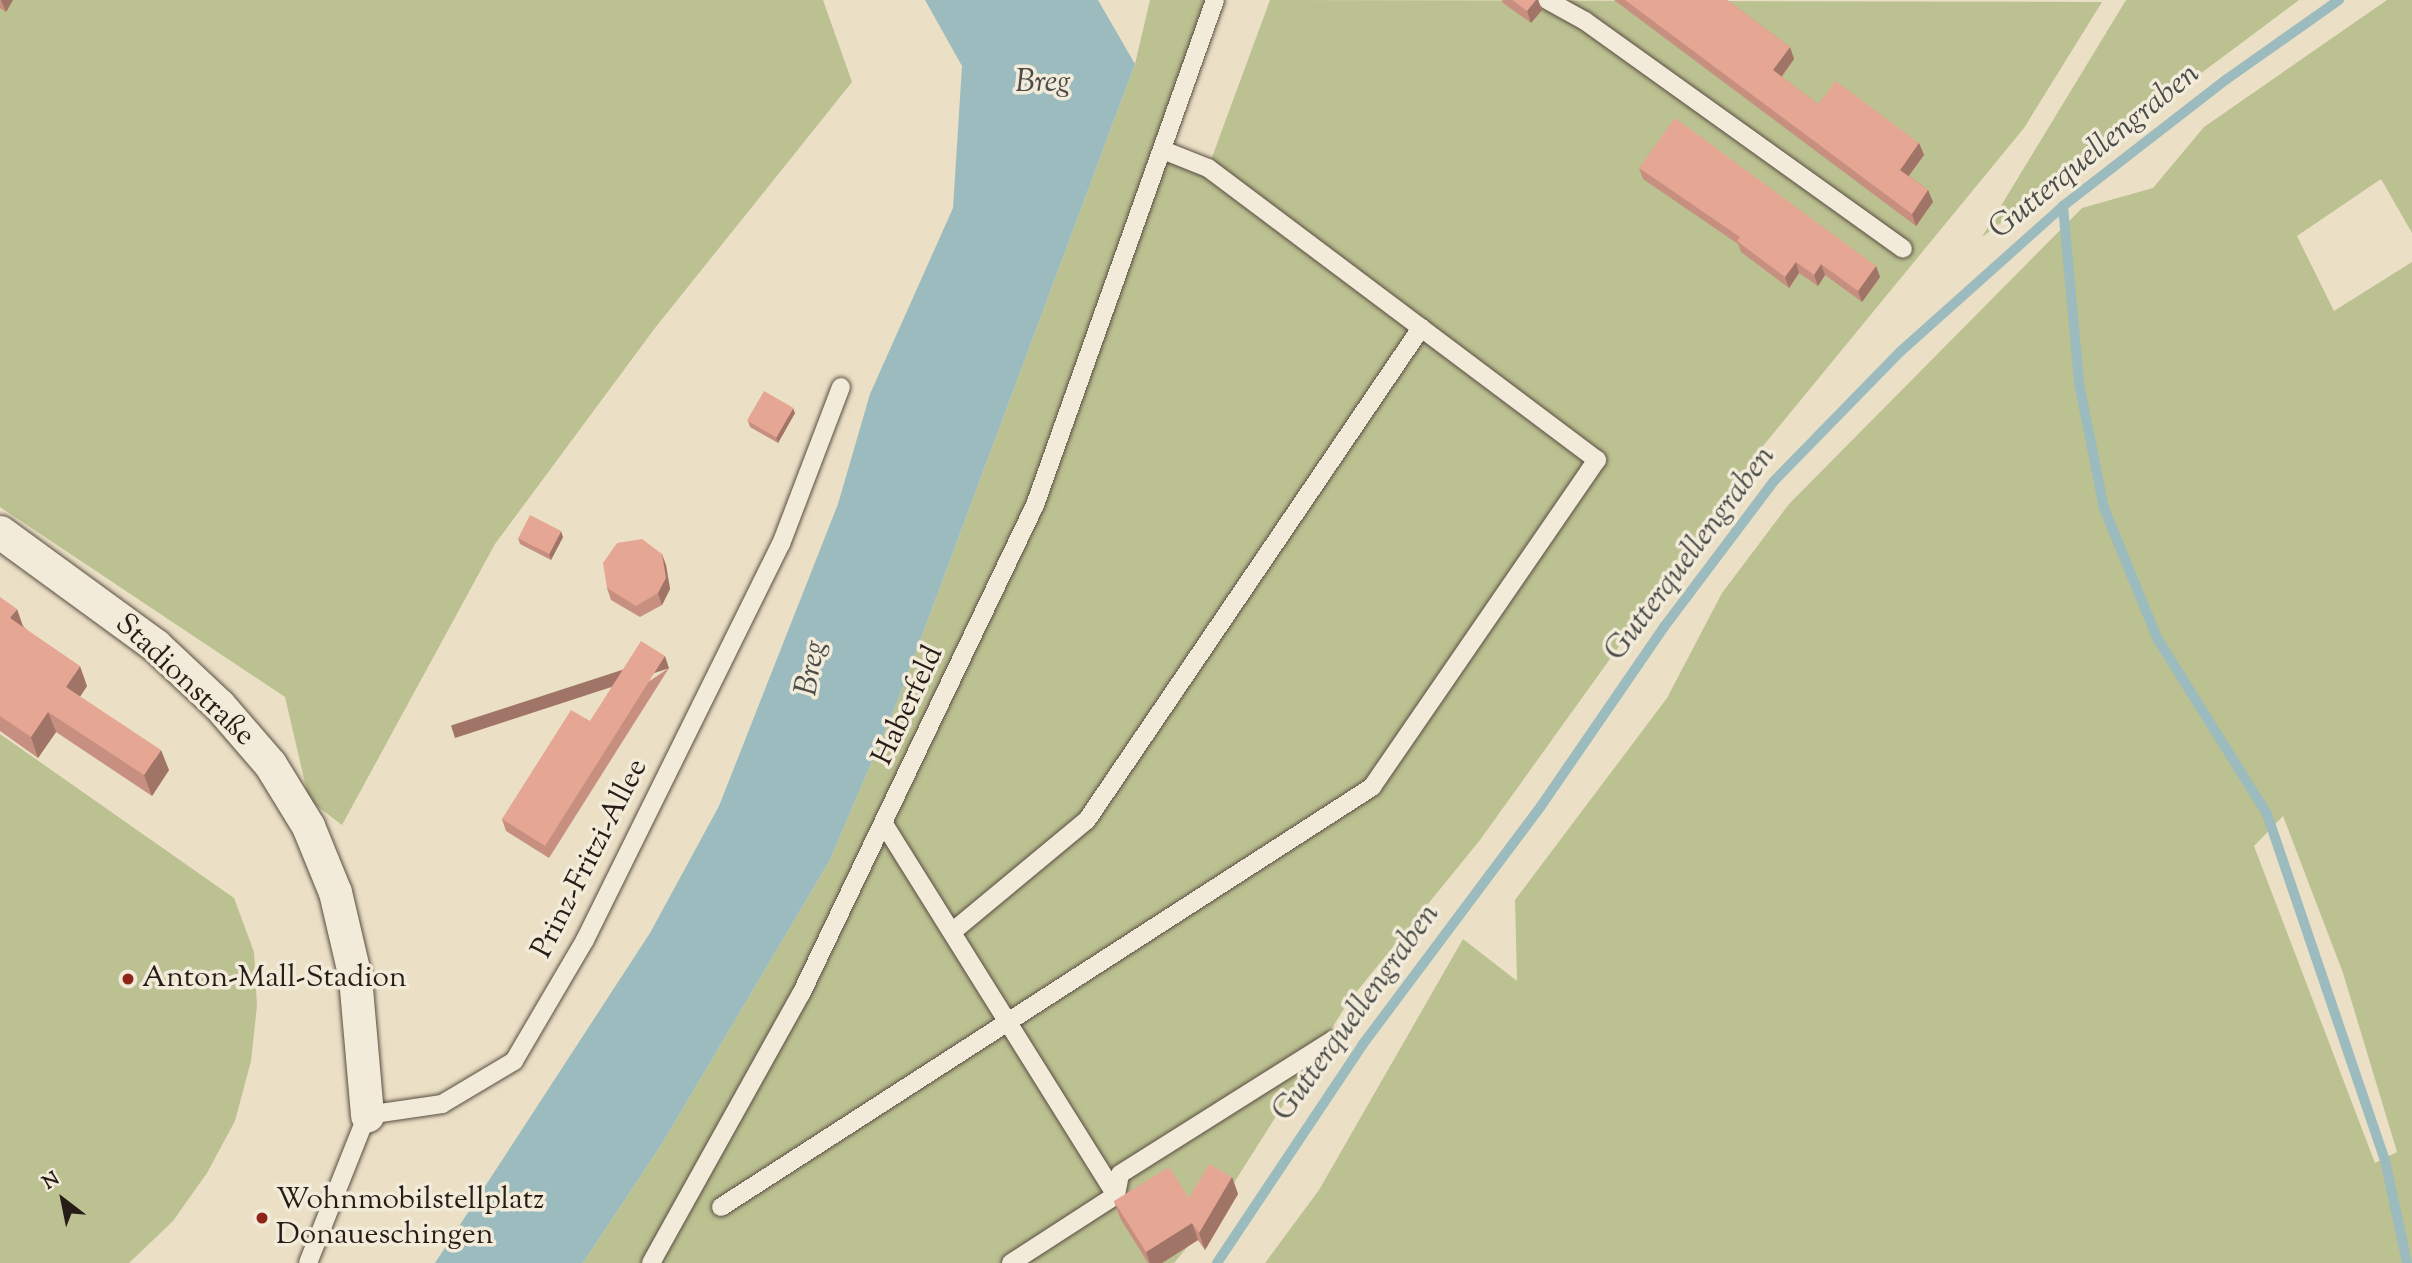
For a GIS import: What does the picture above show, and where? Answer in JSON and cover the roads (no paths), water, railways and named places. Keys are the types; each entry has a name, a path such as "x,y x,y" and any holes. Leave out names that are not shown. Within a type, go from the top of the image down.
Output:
{"street":[{"name":"Stadionstraße","path":"0,532 155,645 219,705 283,785 308,826 335,892 355,977 367,1115"}],"lane":[{"name":"Haberfeld","path":"657,1258 801,994 1035,505 1215,0"},
{"path":"1547,0 1585,21 1903,249"},
{"path":"720,1207 1372,787 1597,460 1208,168 1163,150"},
{"path":"952,932 1087,820 1421,328"},
{"name":"Prinz-Fritzi-Allee","path":"367,1115 442,1104 513,1061 584,940 781,544 841,387"},
{"path":"884,824 1116,1195"},
{"path":"1011,1263 1116,1195 1120,1174 1333,1040"},
{"path":"309,1263 367,1115"}],"water":[{"name":"Breg","path":"925,0 1098,0 1135,64 898,700 830,860 663,1142 583,1263 435,1263 650,933 719,806 838,504 870,394 953,208 962,66"}],"waterway":[{"name":"Gutterquellengraben","path":"1217,1263 1363,1044 1541,806 1664,627 1774,481 1901,351 2063,206 2227,79 2339,0"},
{"path":"2063,206 2079,383 2104,508 2157,638 2267,814 2385,1160 2407,1263"}],"place":[{"name":"Anton-Mall-Stadion","path":"128,979"},
{"name":"Wohnmobilstellplatz Donaueschingen","path":"262,1218"}]}
